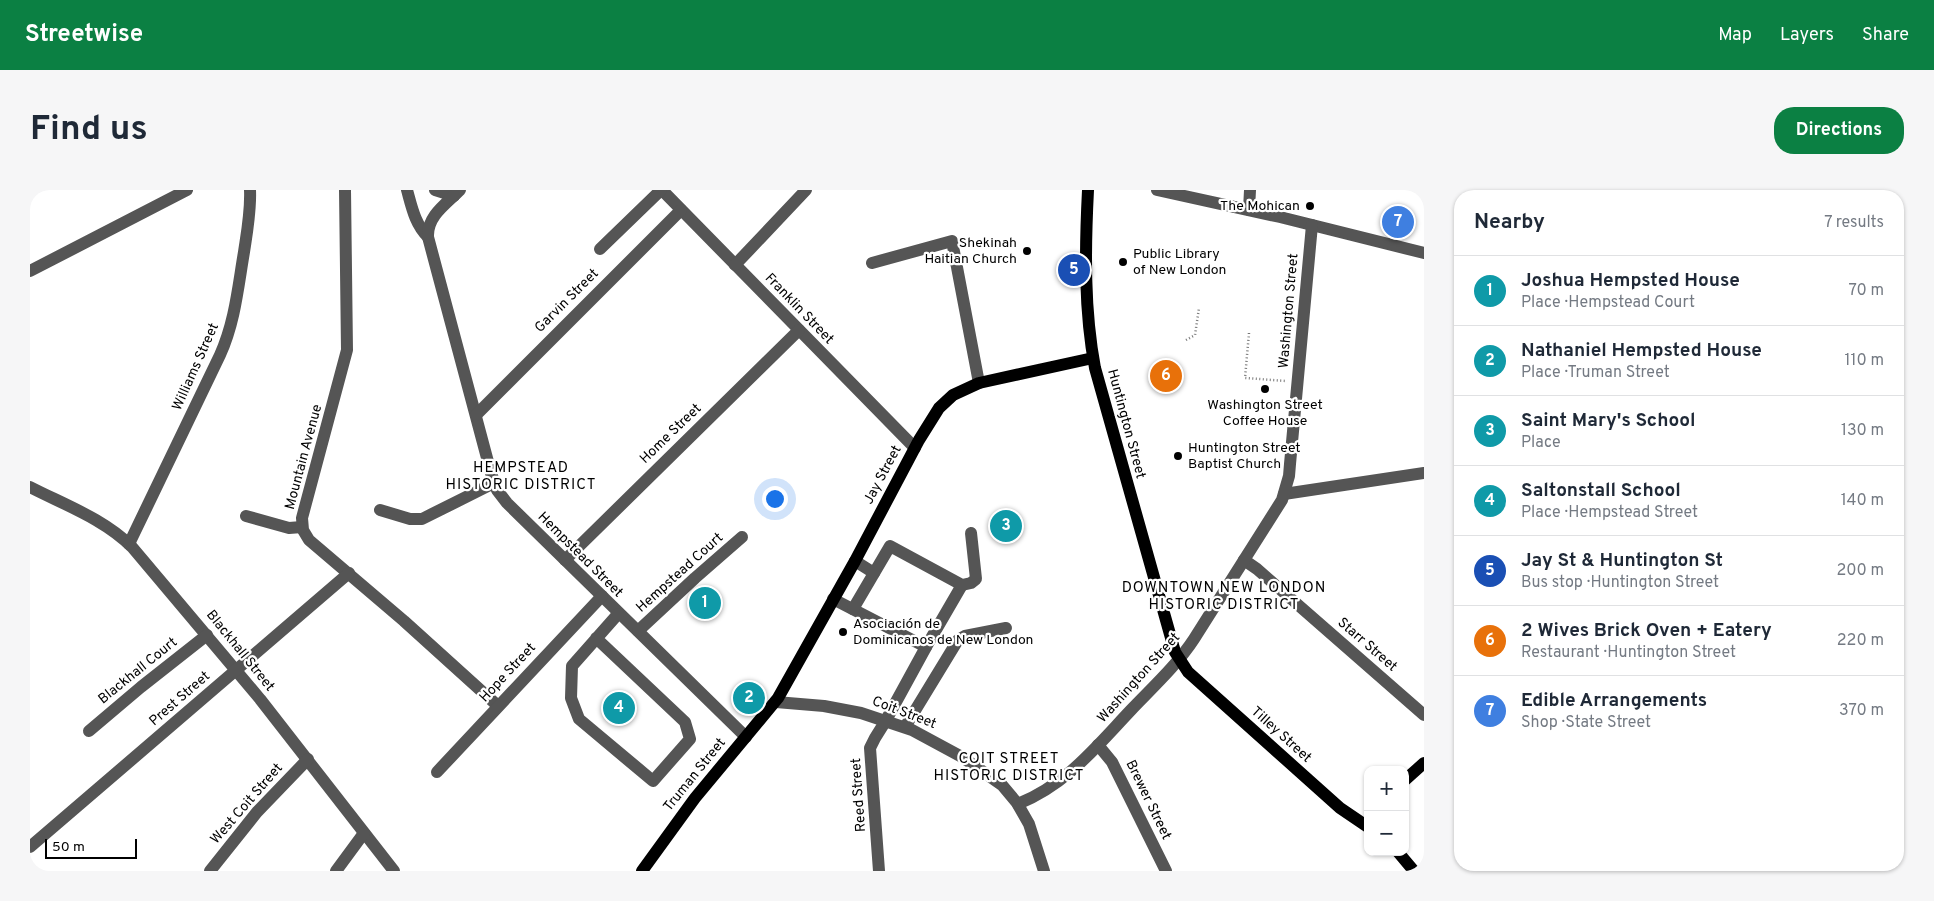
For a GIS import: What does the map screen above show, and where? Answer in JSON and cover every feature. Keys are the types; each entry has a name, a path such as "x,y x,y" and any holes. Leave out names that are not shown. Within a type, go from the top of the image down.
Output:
{"main road":[{"name":"Huntington Street","path":"1088,190 1086,262 1093,358 1102,398 1179,660"},
{"name":"Jay Street","path":"776,702 934,414 945,402 963,390 979,383 1093,358"},
{"name":"Tilley Street","path":"1179,660 1188,672 1340,808 1364,822"},
{"name":"Truman Street","path":"642,871 695,798 776,702"},
{"path":"1409,776 1424,763"},
{"path":"1401,856 1414,871"}],"street":[{"path":"30,271 187,190"},
{"name":"Williams Street","path":"129,544 228,334 238,288 250,210 250,190"},
{"name":"Mountain Avenue","path":"345,190 347,350 302,518 304,534 498,706"},
{"path":"406,190 414,218 428,238"},
{"path":"435,190 457,193"},
{"path":"600,249 661,190"},
{"name":"Franklin Street","path":"661,190 915,448"},
{"path":"735,265 806,190"},
{"path":"1157,190 1249,210 1424,253"},
{"path":"1249,210 1250,190"},
{"path":"428,238 429,225 432,219 457,193"},
{"name":"Garvin Street","path":"476,415 681,210"},
{"name":"Washington Street","path":"1018,804 1033,798 1062,780 1179,660 1276,510 1284,494 1290,464 1312,225"},
{"name":"Hempstead Street","path":"428,238 494,483 507,503 618,614 638,631 746,737"},
{"path":"872,263 952,241 979,383"},
{"name":"Home Street","path":"565,560 799,330"},
{"path":"1284,494 1424,473"},
{"path":"380,510 410,519 422,519 494,483"},
{"name":"Blackhall Street","path":"30,487 102,523 129,544 236,670 394,871"},
{"path":"246,516 289,528 302,527"},
{"name":"Reed Street","path":"879,871 870,748 962,585 971,583 976,579 971,532"},
{"name":"Hempstead Court","path":"638,631 742,537"},
{"path":"853,609 890,546 962,585"},
{"name":"Starr Street","path":"1244,560 1257,569 1424,715"},
{"path":"855,561 874,573"},
{"name":"Prest Street","path":"30,847 349,573"},
{"name":"Hope Street","path":"437,772 602,596"},
{"path":"833,599 926,647"},
{"path":"596,638 685,722 690,739 653,781 579,719 572,698 572,666 596,638 618,614"},
{"path":"905,727 958,640 965,636 1006,628"},
{"name":"Blackhall Court","path":"89,731 207,635"},
{"name":"Coit Street","path":"776,702 843,709 905,727 942,745 981,769 1002,786 1018,804 1029,824 1044,871"},
{"name":"Brewer Street","path":"1098,745 1112,762 1166,871"},
{"name":"West Coit Street","path":"210,871 257,812 308,760"},
{"path":"336,871 364,833"}],"path":[{"path":"1186,340 1195,335 1198,308"},
{"path":"1249,334 1245,378 1287,381"}],"place":[{"name":"The Mohican","path":"1310,206"},
{"name":"Edible Arrangements","path":"1398,222"},
{"name":"Shekinah Haitian Church","path":"1027,251"},
{"name":"Public Library of New London","path":"1123,262"},
{"name":"Jay St & Huntington St","path":"1074,270"},
{"name":"2 Wives Brick Oven + Eatery","path":"1166,376"},
{"name":"Washington Street Coffee House","path":"1265,389"},
{"name":"Huntington Street Baptist Church","path":"1178,456"},
{"name":"Saint Mary's School","path":"1006,526"},
{"name":"Joshua Hempsted House","path":"705,603"},
{"name":"Asociación de Dominicanos de New London","path":"843,632"},
{"name":"Nathaniel Hempsted House","path":"749,698"},
{"name":"Saltonstall School","path":"619,708"}],"district":[{"name":"HEMPSTEAD HISTORIC DISTRICT","path":"521,476"},
{"name":"DOWNTOWN NEW LONDON HISTORIC DISTRICT","path":"1224,596"},
{"name":"COIT STREET HISTORIC DISTRICT","path":"1009,768"}]}
